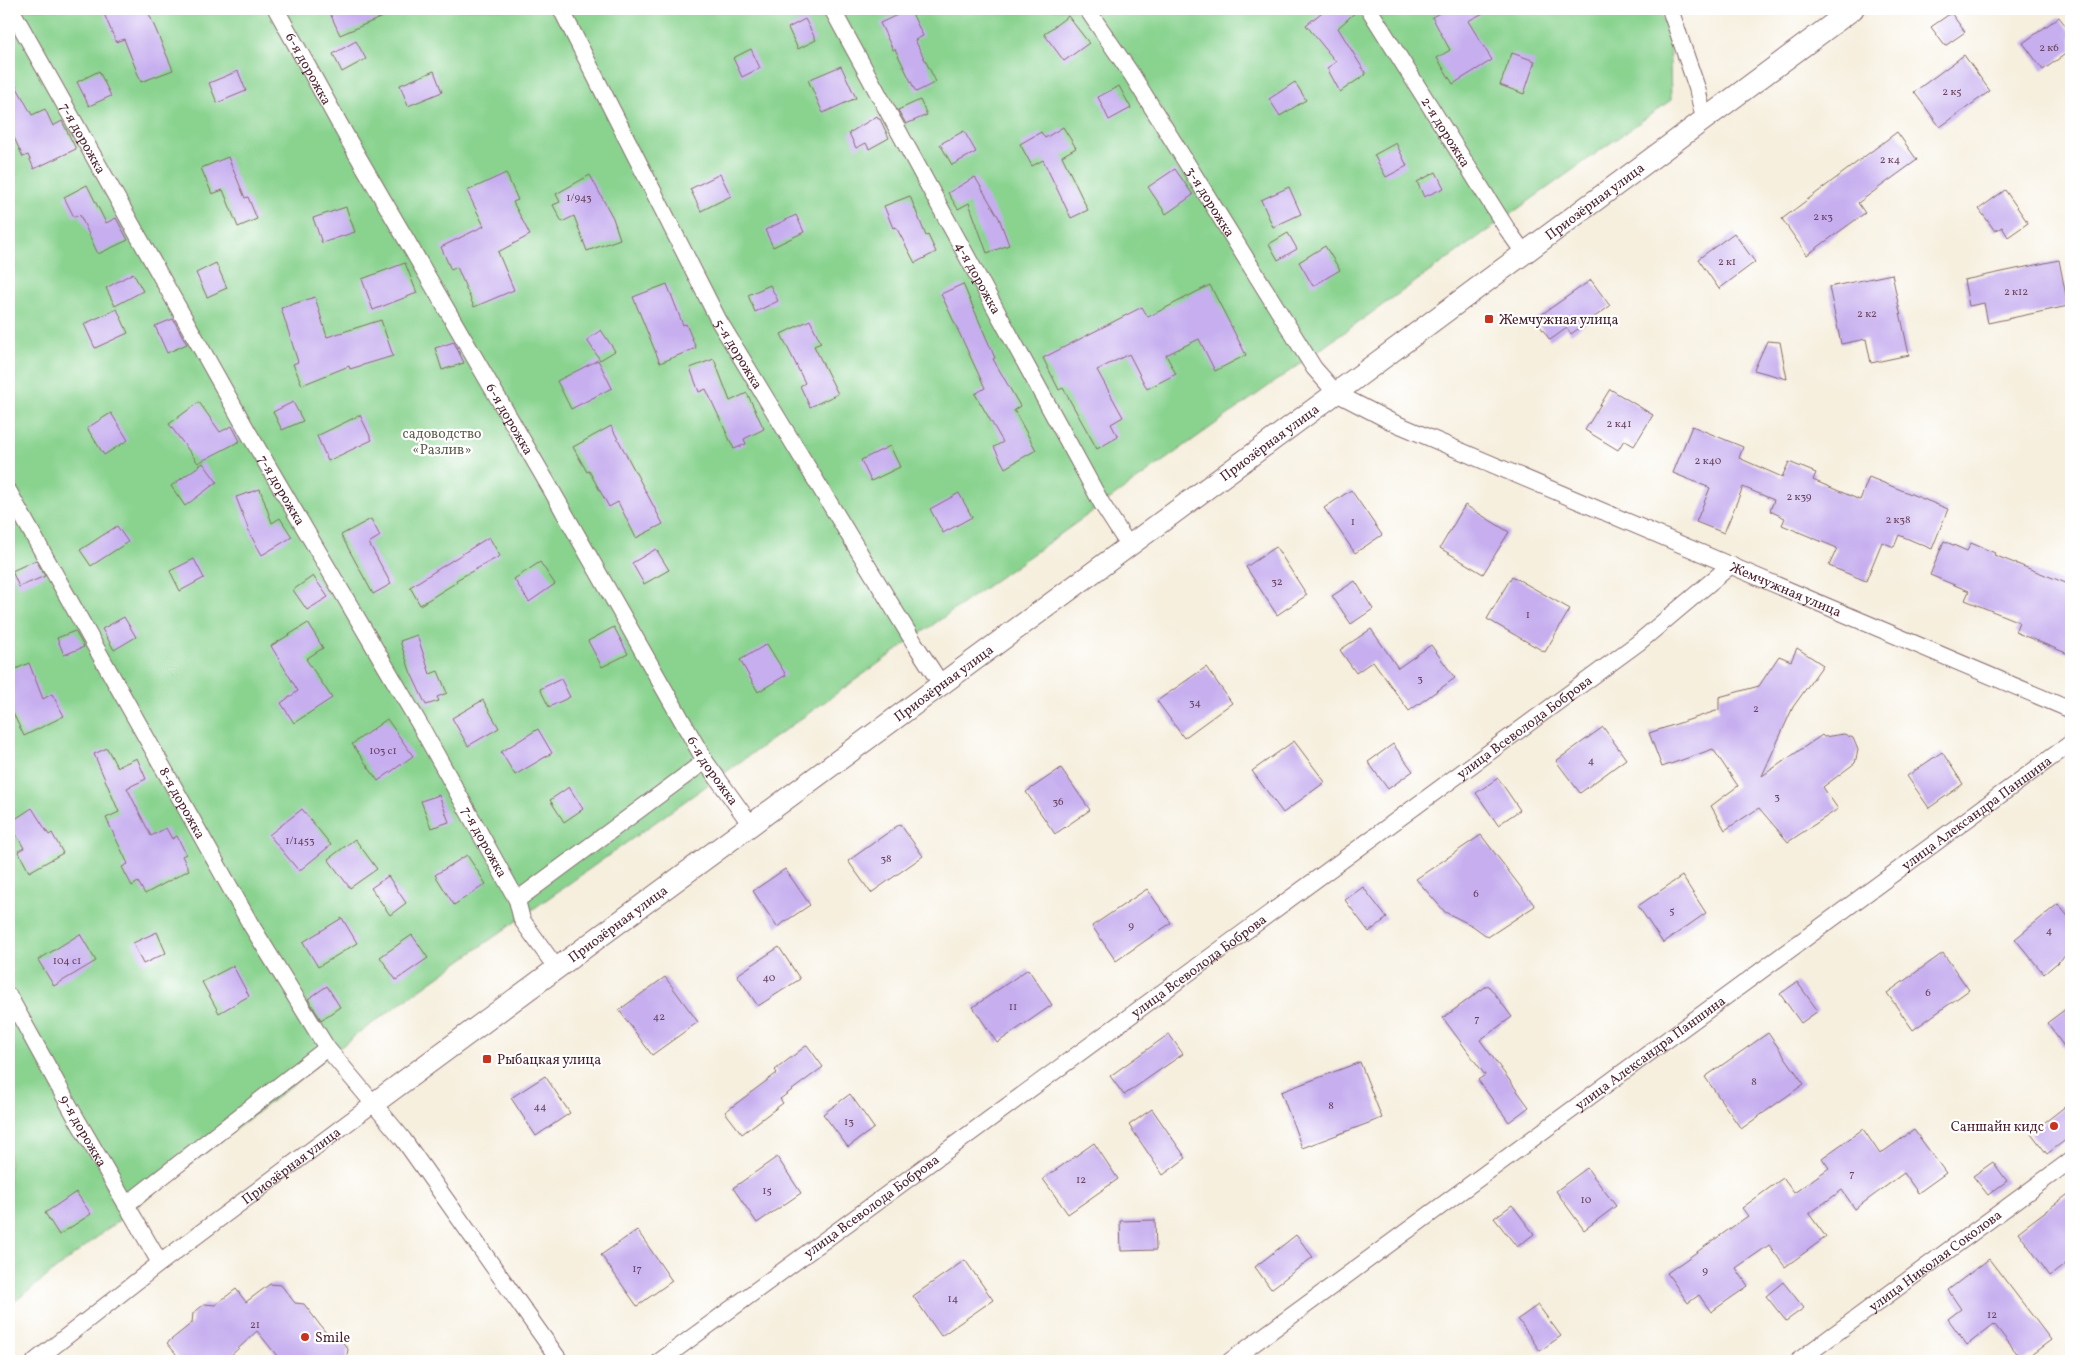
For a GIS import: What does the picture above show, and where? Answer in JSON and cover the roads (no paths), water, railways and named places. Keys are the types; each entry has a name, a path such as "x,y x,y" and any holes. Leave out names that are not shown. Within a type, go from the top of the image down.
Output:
{"street":[{"name":"7-я дорожка","path":"11,9 248,432 420,725 517,900 522,920 557,969"},
{"name":"6-я дорожка","path":"276,9 349,141 548,482 705,761 751,826"},
{"name":"5-я дорожка","path":"561,9 719,321 941,684"},
{"name":"4-я дорожка","path":"832,9 1102,504 1129,546"},
{"name":"3-я дорожка","path":"1087,9 1132,75 1314,368 1336,393"},
{"name":"2-я дорожка","path":"1369,9 1524,253"},
{"path":"1670,9 1697,88 1704,119"},
{"name":"Приозёрная улица","path":"36,1361 160,1263 373,1104 1853,9"},
{"name":"Жемчужная улица","path":"1336,393 1390,420 2071,710"},
{"name":"8-я дорожка","path":"9,492 251,925 327,1048 373,1104"},
{"name":"улица Всеволода Боброва","path":"660,1361 1638,643 1730,565"},
{"name":"улица Александра Паншина","path":"1230,1361 2071,743"},
{"path":"517,900 705,761"},
{"name":"9-я дорожка","path":"9,996 160,1263"},
{"path":"126,1205 327,1048"},
{"path":"373,1104 404,1139 560,1361"},
{"name":"улица Николая Соколова","path":"1798,1361 2071,1160"}],"place":[{"name":"Жемчужная улица","path":"1489,319"},
{"name":"Рыбацкая улица","path":"487,1059"},
{"name":"Саншайн кидс","path":"2054,1126"},
{"name":"Smile","path":"305,1337"}],"park label":[{"name":"садоводство «Разлив»","path":"442,442"}]}
